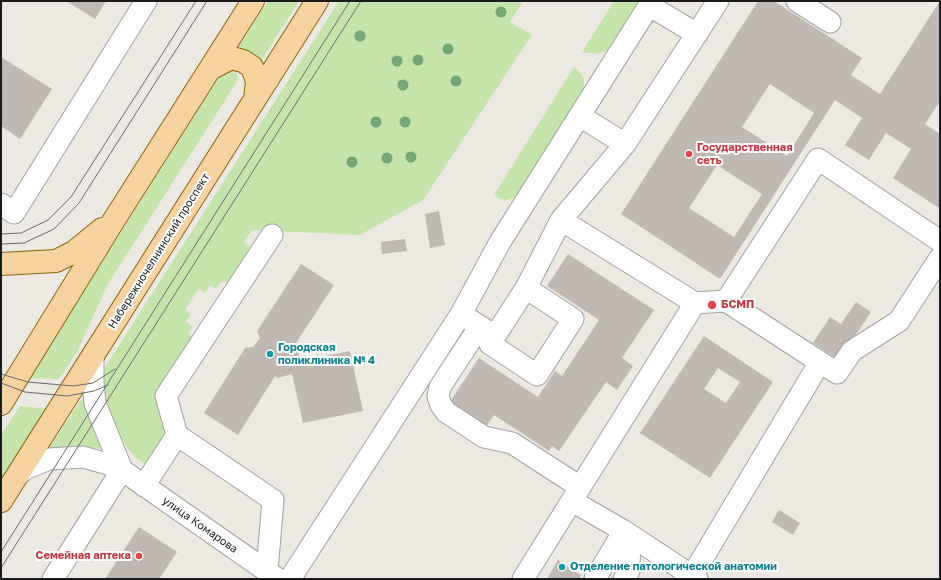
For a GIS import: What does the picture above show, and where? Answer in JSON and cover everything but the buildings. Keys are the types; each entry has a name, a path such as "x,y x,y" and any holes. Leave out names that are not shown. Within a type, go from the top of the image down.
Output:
{"main road":[{"path":"1,404 114,220 253,1"},
{"name":"Набережночелнинский проспект","path":"1,501 317,1"},
{"path":"210,68 231,58 243,61 252,67 257,81 255,99"},
{"path":"1,264 12,265 56,261 74,252 114,220"}],"street":[{"path":"1,204 14,213 146,1"},
{"path":"718,1 625,144 561,220 526,288 487,331 440,387 438,396 441,405 446,412 484,437 512,443 627,533 695,577 820,362"},
{"path":"797,1 830,22"},
{"path":"290,579 461,314 500,242 651,3 697,34"},
{"path":"580,116 625,144"},
{"path":"726,301 818,159 940,241"},
{"path":"561,220 695,303 726,301 837,373 852,351 899,321 940,258"},
{"path":"272,235 166,396 177,435 273,500 273,575"},
{"path":"461,314 487,331 490,344 537,375 573,319 526,288"},
{"path":"523,579 695,303"},
{"path":"52,579 122,470 95,403 93,355"},
{"path":"144,486 177,435"},
{"name":"улица Комарова","path":"16,477 26,469 49,459 72,456 96,460 122,470 273,575"},
{"path":"595,579 627,533"},
{"path":"624,579 629,571 627,533"}],"green space":[{"path":"268,1 299,1 258,66 235,52"},
{"path":"339,1 523,1 510,22 532,35 423,200 360,235 252,230 244,242 250,247 228,283 222,281 216,289 210,285 205,293 198,289 185,310 191,314 186,322 193,327 188,334 193,337 157,394 170,440 148,466 136,458 128,449 115,428 104,396 102,372"},
{"path":"614,1 641,1 610,50 597,54 582,52"},
{"path":"574,67 580,72 584,79 584,93 520,194 507,200 500,199 494,195"},
{"path":"225,68 236,70 238,80 108,284 77,352 59,379 29,378"},
{"path":"88,399 104,449 64,447 47,452 80,401"},
{"path":"20,406 48,409 1,483 1,435"}],"tram line":[{"path":"1,234 21,233 48,220 71,197 196,1"},
{"path":"1,244 24,243 54,229 79,203 207,1"},
{"path":"1,552 350,1"},
{"path":"1,568 361,1"},
{"path":"1,374 28,382 73,386 93,383 115,369"},
{"path":"1,383 25,392 67,396 94,391 108,385"}],"place":[{"name":"Государственная сеть","path":"689,154"},
{"name":"БСМП","path":"712,305"},
{"name":"Городская поликлиника № 4","path":"270,354"},
{"name":"Семейная аптека","path":"139,556"},
{"name":"Отделение патологической анатомии","path":"562,567"}]}
